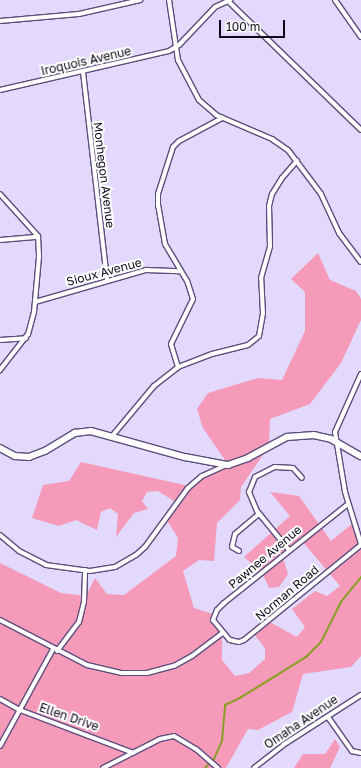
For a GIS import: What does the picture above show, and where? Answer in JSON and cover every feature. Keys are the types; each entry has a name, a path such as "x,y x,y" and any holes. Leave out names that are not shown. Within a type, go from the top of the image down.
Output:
{"street":[{"path":"0,21 79,14 140,0"},
{"path":"169,0 175,48 184,74 199,100 222,118 279,143 297,161 326,201 345,243 361,262"},
{"path":"175,48 215,7 229,0 361,130"},
{"path":"335,0 361,38"},
{"name":"Iroquois Avenue","path":"0,90 83,72 175,48"},
{"name":"Monhegon Avenue","path":"83,72 107,281"},
{"path":"178,367 171,344 193,299 187,281 165,244 159,219 158,194 173,147 178,141 222,118"},
{"path":"113,436 154,386 178,367 212,354 248,345 261,331 261,278 270,246 269,206 272,194 282,178 297,161"},
{"path":"0,194 38,237 39,257 35,302 26,338 0,370"},
{"path":"0,240 38,237"},
{"name":"Sioux Avenue","path":"35,302 146,270 180,271"},
{"path":"0,340 26,338"},
{"path":"361,374 336,425 337,443 348,504 361,544"},
{"path":"0,448 15,456 29,457 83,431 113,436 185,457 228,465"},
{"path":"0,535 19,551 46,565 85,570 116,566 136,555 188,488 202,476 248,458 293,435 319,436 337,443 361,456"},
{"path":"289,550 259,514 252,503 250,492 255,477 265,471 285,466 293,468 302,478"},
{"name":"Pawnee Avenue","path":"222,633 213,620 217,610 289,550 348,504"},
{"path":"239,551 232,547 235,534 259,514"},
{"name":"Norman Road","path":"222,633 230,640 239,642 244,640 361,544"},
{"path":"0,746 55,650 81,617 85,570"},
{"path":"0,620 55,650 95,668 122,673 147,672 174,666 192,656 222,633"},
{"name":"Omaha Avenue","path":"254,768 283,745 361,695"},
{"name":"Ellen Drive","path":"0,699 20,710 132,753"},
{"path":"328,717 352,751 361,753"},
{"path":"103,768 160,739 174,736 184,740 208,759 215,767"}],"shaded area":[{"path":"318,253 330,280 356,291 361,299 361,320 341,363 310,404 270,419 269,446 241,487 240,500 217,523 214,561 199,560 183,571 194,608 213,614 222,632 222,660 235,676 249,673 265,659 265,648 253,633 268,621 297,637 305,627 292,609 315,591 327,596 340,586 302,541 282,555 288,574 279,587 269,588 262,572 244,557 290,516 270,492 299,496 331,541 353,523 361,534 361,656 351,667 303,674 292,712 258,730 248,729 226,768 0,768 0,563 61,593 86,596 95,578 107,594 124,595 176,556 178,538 166,519 177,503 158,491 147,492 142,501 148,509 134,513 116,537 118,514 110,508 101,512 97,530 76,520 59,526 32,518 43,485 69,481 81,462 189,486 229,466 203,428 197,409 208,393 258,378 282,380 305,331 305,292 291,279"},
{"path":"335,739 340,747 330,768 294,768 303,754 325,754"}],"waterway":[{"path":"205,768 214,759 222,741 225,705 240,698 306,657 321,642 341,602 361,577"}]}
